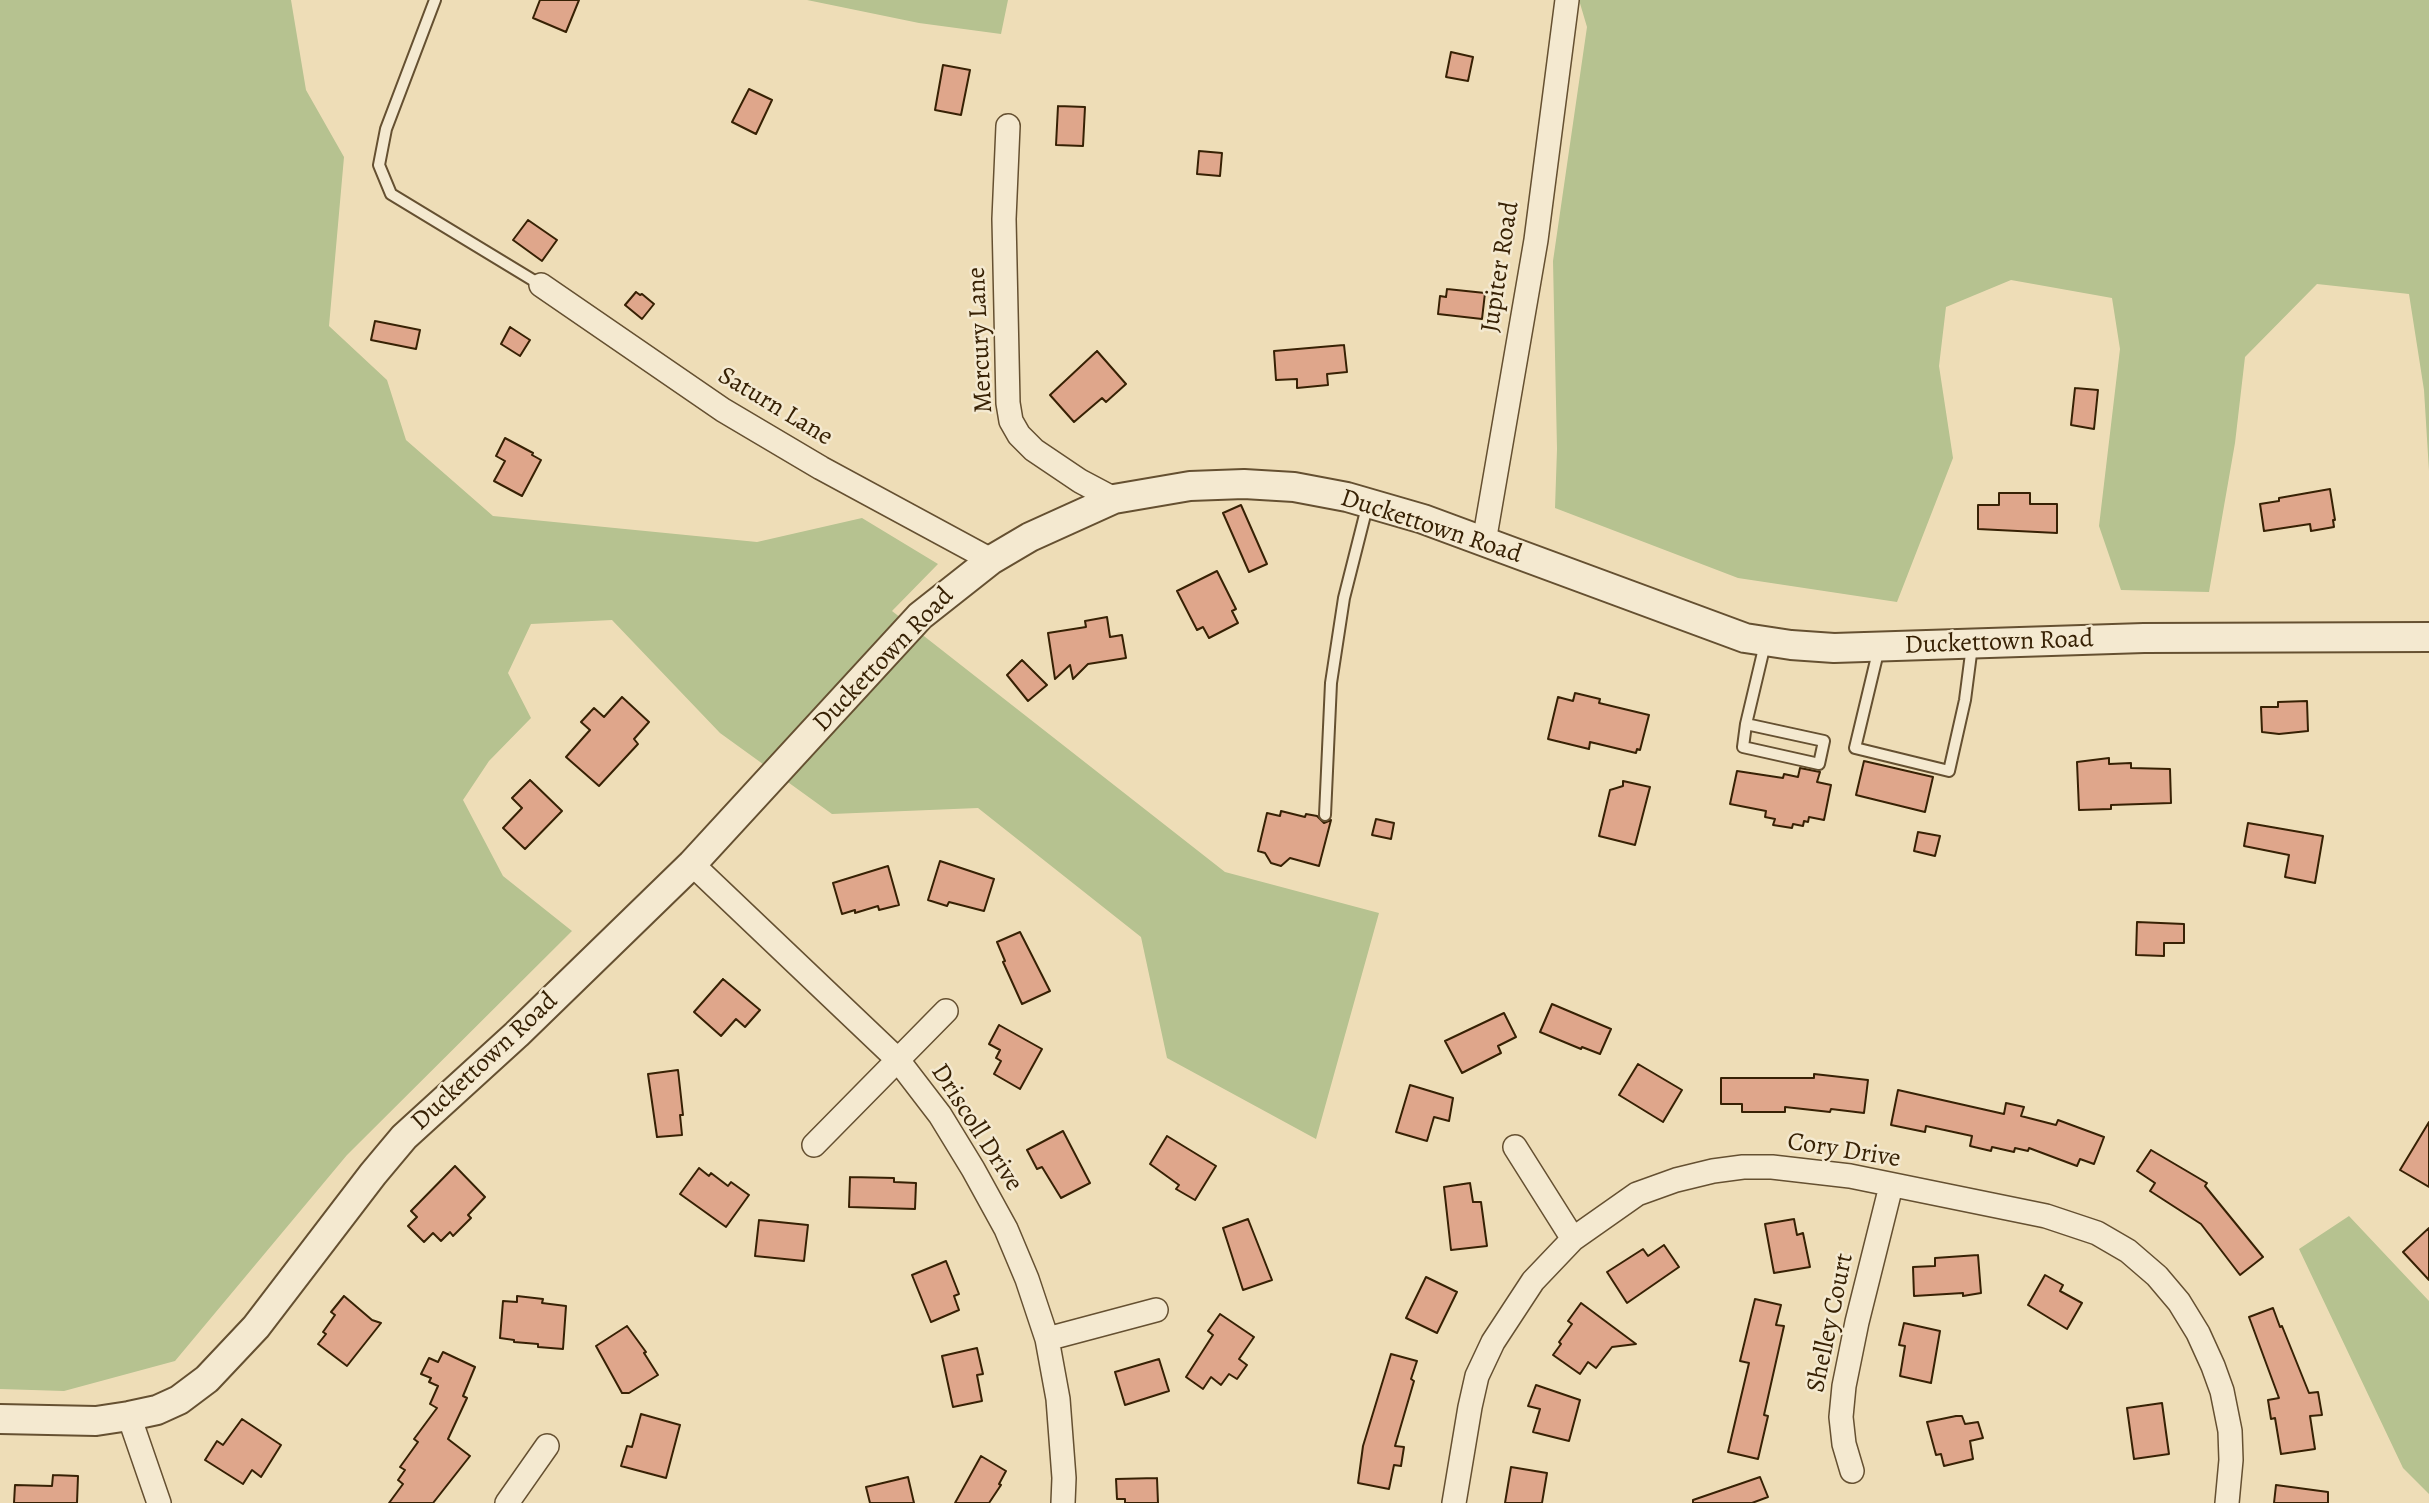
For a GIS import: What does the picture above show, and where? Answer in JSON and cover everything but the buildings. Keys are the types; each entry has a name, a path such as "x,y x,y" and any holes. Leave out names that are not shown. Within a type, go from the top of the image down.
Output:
{"street":[{"name":"Jupiter Road","path":"1484,542 1536,240 1567,0"},
{"name":"Mercury Lane","path":"1008,126 1004,219 1007,380 1011,421 1019,435 1034,450 1080,481 1114,499"},
{"name":"Saturn Lane","path":"541,285 723,410 821,468 991,560"},
{"name":"Duckettown Road","path":"0,1419 96,1421 130,1416 157,1410 179,1400 207,1379 256,1327 404,1136 517,1034 692,864 920,616 991,560 1042,531 1114,499 1190,486 1244,484 1294,487 1368,503 1423,519 1745,638 1766,641 1834,648 2144,638 2429,638"},
{"name":"Driscoll Drive","path":"692,864 897,1059 940,1115 1006,1229 1027,1279 1047,1339 1058,1399 1064,1478 1063,1503"},
{"path":"814,1145 946,1011"},
{"path":"1515,1147 1573,1239"},
{"name":"Cory Drive","path":"1454,1503 1469,1407 1477,1376 1493,1342 1515,1306 1540,1273 1573,1239 1637,1194 1676,1180 1743,1167 1772,1167 1850,1176 2046,1216 2097,1233 2128,1251 2157,1276 2179,1302 2198,1333 2222,1391 2230,1431 2231,1460 2227,1503"},
{"name":"Shelley Court","path":"1852,1471 1844,1444 1841,1417 1844,1385 1891,1186"},
{"path":"1047,1339 1156,1310"},
{"path":"130,1416 159,1503"},
{"path":"507,1503 547,1446"}],"lane":[{"path":"435,0 386,129 379,165 391,194 541,285"},
{"path":"1325,815 1331,683 1344,598 1368,503"},
{"path":"1746,724 1824,741 1819,764 1743,747 1746,724 1766,641"},
{"path":"1880,646 1855,748 1949,771 1965,701 1972,643"}],"green space":[{"path":"0,0 291,0 306,90 344,157 329,326 387,380 406,440 493,516 757,542 862,518 938,564 892,611 1225,872 1379,913 1316,1139 1167,1058 1141,937 978,808 832,814 720,733 612,620 531,624 508,673 531,718 489,761 463,800 503,876 572,931 347,1155 175,1361 64,1391 0,1389"},
{"path":"807,0 1008,0 1001,34 919,23"},
{"path":"1579,0 2429,0 2429,471 2424,390 2409,294 2317,284 2245,357 2235,443 2209,592 2121,590 2099,526 2120,349 2112,298 2011,280 1946,307 1939,366 1953,458 1897,602 1738,578 1555,508 1557,449 1553,261 1587,27"},
{"path":"2349,1216 2429,1301 2429,1494 2403,1468 2299,1249"}]}
